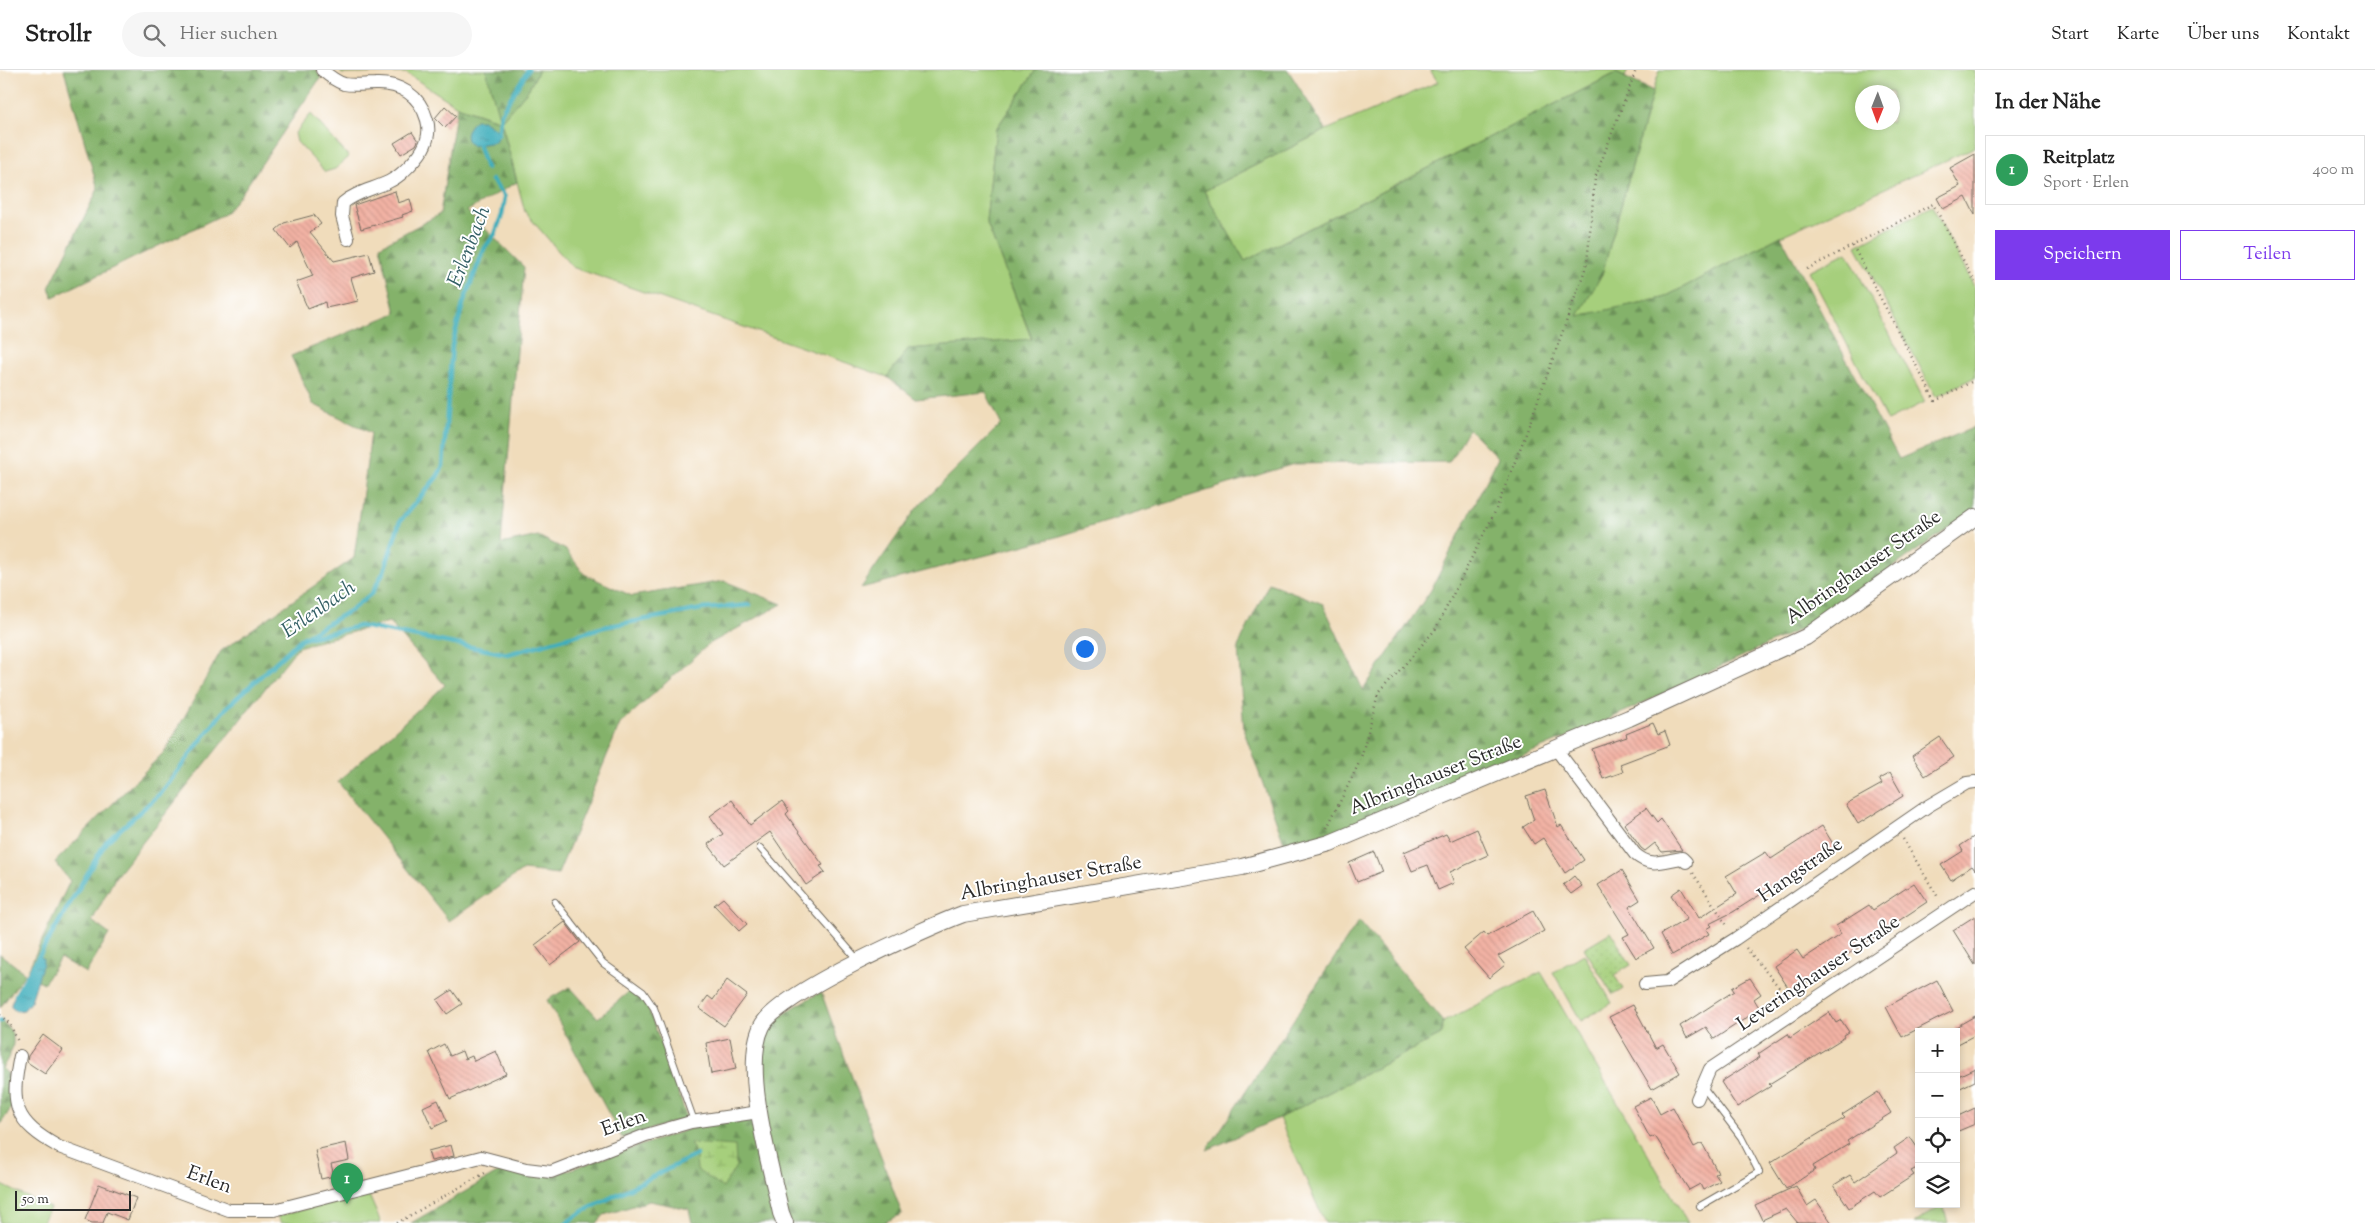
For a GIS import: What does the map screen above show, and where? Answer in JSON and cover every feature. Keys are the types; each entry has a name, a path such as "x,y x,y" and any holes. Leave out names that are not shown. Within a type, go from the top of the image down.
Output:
{"street":[{"path":"322,70 332,79 346,84 376,84 404,89 415,97 422,107 427,121 429,134 425,147 402,174 382,185 352,195 343,203 342,216 348,239"},
{"name":"Albringhauser Straße","path":"785,1223 781,1213 759,1112 755,1065 762,1025 771,1015 792,1000 859,961 927,928 963,914 1242,867 1330,843 1629,718 1806,637 1975,517"},
{"path":"1556,749 1635,854 1643,861 1650,863 1682,858 1686,862"},
{"name":"Hangstraße","path":"1645,984 1668,982 1736,938 1896,828 1966,783 1975,782"},
{"name":"Leveringhauser Straße","path":"1698,1099 1710,1069 1975,892"},
{"name":"Erlen","path":"20,1056 15,1097 19,1112 37,1135 60,1148 229,1210 274,1210 481,1157 526,1169 551,1172 646,1135 694,1121 759,1112"}],"lane":[{"path":"760,848 859,961"},
{"path":"555,902 603,963 643,992 654,1008 694,1121"},
{"path":"1700,1206 1759,1172 1741,1137 1702,1085"}],"path":[{"path":"1330,843 1325,832 1360,761 1378,694 1435,630 1495,512 1524,440 1587,264 1595,178 1636,70"},
{"path":"1807,269 1933,204 1975,282"},
{"path":"1853,245 1934,401 1975,380"},
{"path":"1896,828 1946,911"},
{"path":"1686,862 1736,938 1798,1010"},
{"path":"0,1015 10,1024 17,1036 20,1056"},
{"path":"397,1223 505,1162"}],"green space":[{"path":"64,70 316,70 321,77 239,197 224,214 53,297 49,288 98,189"},
{"path":"339,70 486,70 501,121 457,106 406,73 342,74"},
{"path":"486,70 539,70 528,90 501,121 517,182 467,211 524,267 501,544 538,536 566,550 584,574 632,596 724,581 782,604 709,644 620,724 558,874 523,870 449,921 338,782 445,685 389,622 298,647 116,876 92,921 109,934 86,973 60,958 44,983 25,974 0,1008 0,954 26,974 70,881 55,862 166,750 221,651 354,558 371,433 313,404 291,356 396,313 380,246 440,214 457,106 500,121"},
{"path":"539,70 1036,70 996,129 986,221 1032,340 909,349 887,377 572,267 525,212 501,121 528,90"},
{"path":"1036,70 1288,70 1326,130 1204,191 1245,261 1616,73 1653,91 1602,274 1578,316 1663,298 1781,236 1899,459 1975,427 1975,510 1813,623 1607,720 1349,830 1286,848 1244,731 1238,647 1269,583 1323,604 1363,690 1431,590 1498,458 1469,429 1449,462 1294,464 1060,536 861,588 916,509 1001,424 986,392 916,399 887,377 908,349 1032,339 986,221 996,129"},
{"path":"1430,70 1628,70 1625,77 1616,73 1245,261 1204,191 1326,130 1438,82"},
{"path":"1660,70 1975,70 1975,147 1781,236 1663,298 1577,317 1602,274"},
{"path":"311,114 349,157 335,169 325,172 297,142 295,133"},
{"path":"1932,206 1975,288 1975,377 1936,397 1856,246"},
{"path":"1847,252 1925,402 1887,421 1809,271"},
{"path":"1359,921 1443,1022 1441,1035 1279,1118 1207,1150"},
{"path":"1611,932 1631,965 1614,975 1623,989 1613,995 1584,948"},
{"path":"1584,954 1612,1003 1581,1021 1553,972"},
{"path":"1541,972 1688,1223 1325,1223 1279,1118 1441,1035 1443,1022"},
{"path":"570,987 598,1018 632,989 640,995 649,1010 687,1118 622,1138 547,1000"},
{"path":"821,992 902,1214 883,1223 692,1223 689,1209 649,1201 604,1215 597,1223 411,1223 504,1169 551,1176 704,1124 768,1114 762,1071 764,1038 768,1030 779,1018 792,1008"},
{"path":"0,1021 7,1026 13,1037 12,1049 2,1068 12,1078 15,1102 0,1125"},
{"path":"690,1143 735,1146 736,1166 723,1188 697,1170 696,1155"},
{"path":"0,1184 50,1208 42,1223 0,1223"},
{"path":"368,1193 381,1223 281,1223 277,1216"},
{"path":"1937,1208 1944,1208 1948,1223 1914,1223"}],"water":[{"path":"476,120 483,120 497,130 498,135 495,142 472,146 468,142 466,136 468,130"},
{"path":"36,957 43,958 43,963 31,1001 24,1010 16,1011 11,1007 13,998"}],"building":[{"path":"445,106 456,116 445,128 435,118"},
{"path":"412,132 418,141 416,145 401,154 394,143"},
{"path":"1975,154 1975,215 1966,197 1943,209 1937,198 1960,186 1950,168"},
{"path":"395,191 398,203 410,199 413,211 402,215 403,217 361,229 354,205"},
{"path":"314,215 321,224 310,232 334,261 369,253 374,271 351,278 358,301 326,308 325,302 308,309 296,282 313,276 297,242 290,248 276,230 284,223"},
{"path":"1653,723 1658,734 1665,731 1670,745 1620,764 1623,772 1603,779 1592,749 1627,737 1626,734"},
{"path":"1940,737 1954,757 1925,776 1912,756"},
{"path":"1890,773 1903,796 1858,824 1846,804 1882,784 1879,779"},
{"path":"1545,790 1558,827 1561,825 1584,860 1565,873 1543,838 1534,844 1523,827 1534,820 1526,796"},
{"path":"732,800 750,825 782,801 789,811 786,814 823,865 820,866 825,872 806,885 770,832 724,865 708,844 723,834 710,816"},
{"path":"1646,808 1657,823 1661,819 1682,850 1662,852 1655,843 1645,851 1641,848 1624,824"},
{"path":"1822,826 1835,847 1733,912 1709,924 1711,926 1706,929 1709,934 1672,955 1661,934 1687,919 1671,895 1681,888 1699,918 1737,894 1726,876 1766,852 1771,859"},
{"path":"1477,829 1488,855 1450,872 1454,883 1438,890 1428,865 1412,871 1404,852 1446,834 1450,841"},
{"path":"1975,836 1975,870 1972,866 1951,880 1941,865 1963,851 1960,846"},
{"path":"1374,852 1382,872 1357,882 1349,863"},
{"path":"1622,870 1640,900 1629,907 1654,948 1636,958 1623,937 1629,934 1598,885"},
{"path":"1574,876 1582,886 1571,894 1563,885"},
{"path":"1914,883 1927,902 1791,992 1774,966 1797,950 1803,959 1841,934 1836,926 1869,905 1873,910"},
{"path":"723,898 747,924 739,931 714,905"},
{"path":"1533,911 1544,931 1498,956 1505,965 1489,978 1464,949 1484,932 1487,936"},
{"path":"1975,916 1975,965 1953,930"},
{"path":"565,922 580,942 550,965 535,945"},
{"path":"1750,978 1761,994 1754,999 1760,1009 1714,1039 1706,1027 1687,1038 1680,1026 1734,991 1732,988"},
{"path":"727,980 747,995 724,1026 699,1008 708,996 713,1000"},
{"path":"1937,980 1953,1011 1920,1028 1915,1028 1915,1030 1902,1037 1886,1007"},
{"path":"452,990 462,1004 447,1014 437,1000"},
{"path":"1633,1005 1656,1048 1663,1044 1680,1073 1652,1089 1609,1017"},
{"path":"1829,1012 1836,1023 1841,1020 1849,1032 1844,1035 1845,1037 1769,1084 1771,1086 1737,1107 1721,1082 1760,1057 1758,1054 1788,1034 1790,1038"},
{"path":"1975,1016 1975,1035 1960,1043 1960,1028 1954,1028"},
{"path":"43,1035 63,1050 45,1074 27,1062 28,1056"},
{"path":"730,1038 736,1069 711,1074 706,1043"},
{"path":"444,1044 450,1056 462,1051 465,1059 472,1056 474,1061 496,1051 506,1074 450,1099 429,1052"},
{"path":"1975,1068 1975,1081 1960,1088 1960,1075"},
{"path":"1878,1092 1891,1113 1847,1141 1849,1144 1813,1166 1815,1170 1786,1189 1770,1163 1845,1118 1842,1115"},
{"path":"1651,1097 1660,1114 1673,1107 1694,1147 1702,1143 1718,1173 1715,1174 1720,1181 1703,1190 1700,1184 1689,1190 1655,1136 1650,1138 1633,1106"},
{"path":"438,1100 447,1121 432,1128 423,1107"},
{"path":"1975,1108 1975,1124 1960,1130 1960,1115"},
{"path":"1910,1137 1915,1144 1915,1169 1911,1171 1914,1175 1880,1197 1875,1191 1849,1208 1834,1185 1850,1175 1855,1182 1897,1153 1894,1148"},
{"path":"346,1143 349,1160 331,1164 334,1176 321,1179 315,1150"},
{"path":"451,1145 454,1156 431,1161 428,1151"},
{"path":"99,1184 136,1198 128,1220 107,1212 103,1223 92,1223 85,1220"},
{"path":"1796,1186 1807,1206 1816,1200 1832,1223 1798,1223 1786,1209 1762,1220 1755,1205"}],"waterway":[{"path":"498,135 501,113 528,70"},
{"name":"Erlenbach","path":"479,146 486,168"},
{"name":"Erlenbach","path":"16,995 106,842 161,793 225,709 301,639 351,610 372,593 384,571 400,521 437,477 443,466 452,345 463,304 484,249 495,234 502,215 505,197 492,180"},
{"path":"306,638 360,626 508,654 604,627 702,609 750,605"},
{"path":"566,1223 582,1212 696,1155"}],"place":[{"name":"Reitplatz","path":"347,1204"}]}
